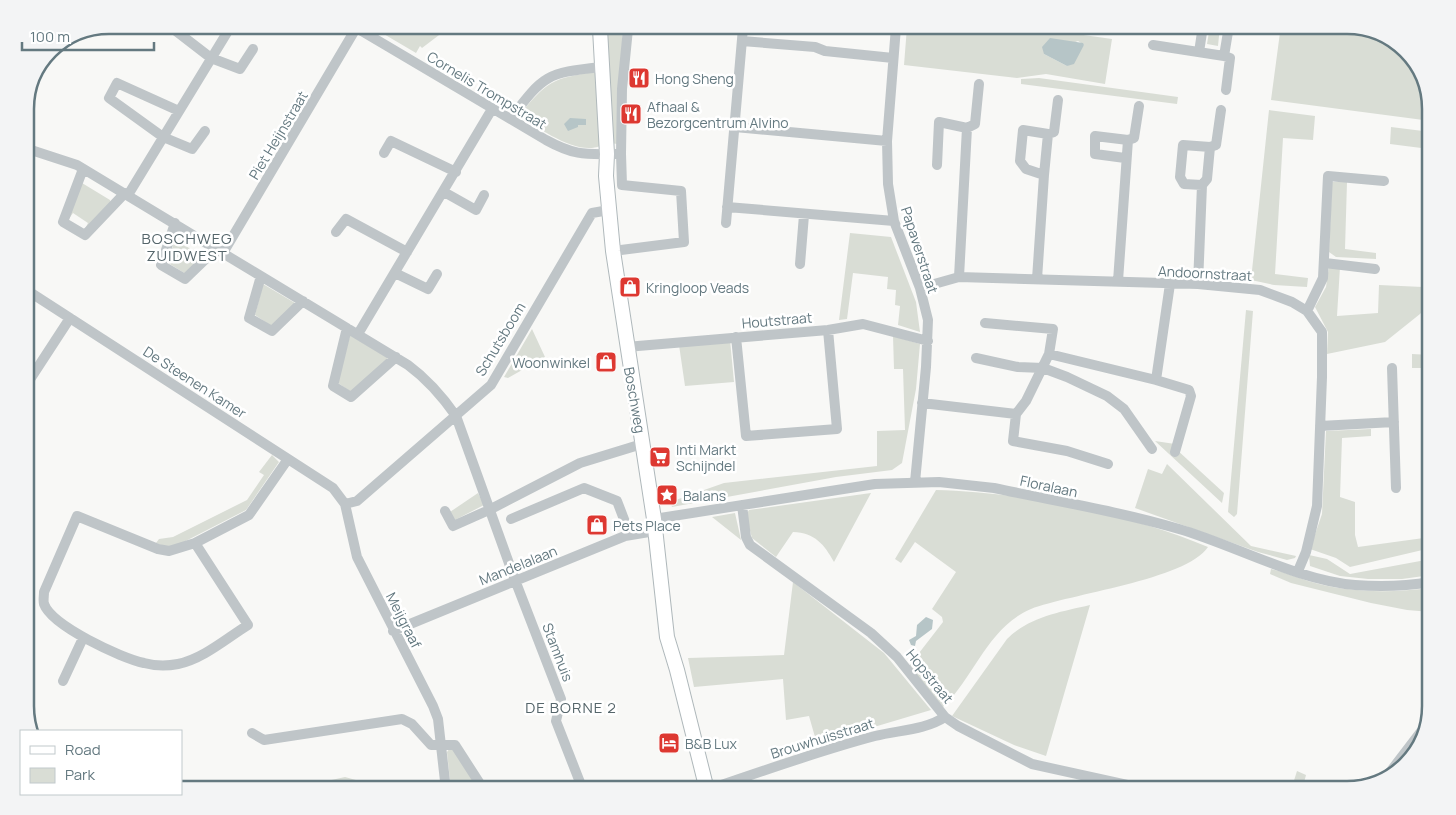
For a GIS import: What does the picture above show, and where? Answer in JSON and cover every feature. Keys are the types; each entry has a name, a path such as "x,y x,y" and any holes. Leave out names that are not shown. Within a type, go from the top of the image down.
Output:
{"street":[{"path":"180,34 212,58 240,69 253,49"},
{"path":"83,169 63,222 85,235 127,194 226,34"},
{"name":"Piet Heijnstraat","path":"175,223 162,265 185,279 220,251 354,34"},
{"name":"Cornelis Trompstraat","path":"367,34 562,149 590,156 614,154"},
{"name":"Boschweg","path":"600,34 600,66 614,154"},
{"name":"Boschweg","path":"627,34 614,154 606,176 613,251 654,525 667,637 705,781"},
{"path":"726,223 743,34"},
{"name":"Papaverstraat","path":"895,34 887,141 888,184 894,221 920,288 928,320 928,341 915,482"},
{"path":"1199,52 1202,34"},
{"path":"1224,56 1228,34"},
{"path":"742,41 815,47 825,51 893,58"},
{"path":"1152,45 1230,58 1226,90"},
{"path":"511,118 534,88 552,74 600,66"},
{"path":"179,112 117,83 109,98 164,137 192,149 206,130"},
{"path":"937,166 939,122 967,128 975,124 979,84"},
{"path":"1044,175 1026,169 1020,161 1023,130 1048,134 1054,132 1058,100"},
{"path":"1125,158 1095,154 1095,136 1128,140 1134,138 1139,106"},
{"path":"358,334 492,109"},
{"path":"1202,185 1184,184 1180,177 1183,144 1210,147 1216,145 1221,110"},
{"path":"735,127 887,141"},
{"path":"959,277 967,128"},
{"path":"1037,279 1048,134"},
{"path":"1118,281 1125,158 1128,140"},
{"path":"384,153 391,141 456,172"},
{"path":"1198,284 1202,185 1207,179 1210,147"},
{"name":"Stamhuis","path":"34,151 66,160 127,194 358,334 426,378 456,416 515,580 561,698 556,721 579,781"},
{"path":"613,251 684,242 681,191 622,185 614,154"},
{"path":"1316,176 1384,181"},
{"path":"1307,311 1323,278 1328,176"},
{"path":"444,192 476,210 484,195"},
{"path":"727,206 804,215 894,221"},
{"name":"Schutsboom","path":"345,504 357,501 491,384 592,212 609,210"},
{"path":"800,264 804,215"},
{"path":"336,232 346,219 407,252"},
{"path":"1325,263 1375,269"},
{"path":"395,273 428,289 437,274"},
{"path":"261,276 249,318 272,331 303,301"},
{"name":"Andoornstraat","path":"920,288 959,277 1198,284 1260,290 1292,302 1307,311 1322,332 1320,426 1317,506 1306,552 1298,571"},
{"path":"1156,380 1170,284"},
{"name":"De Steenen Kamer","path":"34,295 333,488 345,504"},
{"path":"34,373 70,318"},
{"path":"985,322 1053,329 1049,354 1043,368 1026,401 1016,414 1013,441 1067,451 1108,464"},
{"name":"Houtstraat","path":"626,347 828,330 863,324 928,341"},
{"path":"347,328 333,386 351,397 396,358"},
{"path":"736,337 746,436 837,429 828,330"},
{"path":"1049,354 1190,390 1191,396 1175,452"},
{"path":"976,358 1018,367 1043,368 1067,377 1118,404 1128,414 1152,449"},
{"path":"1392,368 1396,488"},
{"path":"922,403 1016,414"},
{"path":"1320,426 1394,422"},
{"path":"445,511 453,526 489,510 580,463 642,444"},
{"path":"195,543 248,625 198,656 179,664 161,666 143,663 83,638 51,615 43,603 44,592 77,516 158,549 169,551 195,543 249,516 288,459"},
{"name":"Floralaan","path":"654,525 742,505 875,484 915,482 994,488 1149,521 1186,531 1298,571 1355,585 1386,586 1422,583"},
{"path":"511,519 584,488 618,501 630,535"},
{"name":"Meijgraaf","path":"345,504 357,557 438,719 445,781"},
{"name":"Hopstraat","path":"742,505 746,537 750,545 871,633 897,658 946,717 985,742 1032,764 1109,781"},
{"name":"Mandelalaan","path":"394,631 515,580 654,525"},
{"path":"63,681 83,638"},
{"name":"Brouwhuisstraat","path":"733,781 808,755 877,735 935,723 946,717"},
{"path":"252,733 264,740 402,719 412,724 431,745 456,745 478,781"},
{"path":"1400,759 1413,742"}],"green space":[{"path":"384,34 440,34 422,48 420,46 416,53"},
{"path":"604,34 623,34 617,144 611,143"},
{"path":"906,34 1077,34 1112,39 1105,84 1046,74 1017,78 904,65","holes":["1078,41 1084,45 1067,66 1044,54"]},
{"path":"1209,34 1219,34 1218,46 1207,44"},
{"path":"1280,34 1357,34 1376,39 1385,44 1407,63 1421,94 1422,120 1271,100"},
{"path":"595,72 600,146 591,148 570,144 519,116 536,96 551,84 569,77"},
{"path":"1039,78 1178,97 1177,104 1021,84 1021,79"},
{"path":"1269,110 1315,116 1313,140 1283,138 1275,274 1308,278 1307,287 1274,285 1251,280"},
{"path":"1391,127 1422,131 1422,148 1390,144"},
{"path":"1332,182 1347,182 1345,249 1376,253 1376,259 1336,257 1329,252"},
{"path":"82,183 110,200 111,205 85,229 88,223 73,213 68,220"},
{"path":"850,233 891,237 916,302 920,332 898,325 900,306 895,305 896,290 887,289 888,277 853,273 847,319 839,320"},
{"path":"175,239 203,257 186,274 168,263"},
{"path":"1329,266 1340,267 1337,316 1378,313 1379,285 1422,287 1422,312 1385,342 1327,354 1328,332 1315,307 1326,287"},
{"path":"263,284 295,303 273,327 255,315"},
{"path":"1246,310 1253,311 1237,514 1234,517 1228,512"},
{"path":"532,329 545,357 508,378 504,377"},
{"path":"350,335 388,358 351,392 338,383"},
{"path":"893,336 920,344 916,389 902,463 892,470 836,477 672,507 670,502 724,483 877,466 877,431 905,430 903,369 894,369"},
{"path":"730,340 734,382 685,386 679,345"},
{"path":"1412,354 1422,355 1422,368 1412,368"},
{"path":"1371,429 1371,436 1342,438 1340,497 1355,502 1355,535 1358,547 1422,538 1422,550 1350,567 1336,558 1310,549 1322,514 1326,431"},
{"path":"1155,441 1175,444 1176,449 1224,493 1222,503"},
{"path":"272,455 279,462 246,510 174,547 170,548 156,543 159,539 173,537 247,500 264,475 259,472"},
{"path":"1167,464 1251,546 1296,556 1295,558 1287,560 1258,552 1135,508 1148,469 1162,474"},
{"path":"936,490 1003,495 1075,507 1145,524 1208,547 1196,559 1152,577 1049,603 1031,609 1016,617 993,640 954,695 943,707 909,666 943,622 942,617 932,609 956,572 915,542 901,563 895,559"},
{"path":"478,493 484,505 451,522 447,514"},
{"path":"871,493 834,562 818,541 801,533 793,532 776,557 752,538 746,515 749,510"},
{"path":"735,513 741,540 712,517"},
{"path":"1309,555 1327,559 1350,574 1422,561 1422,576 1402,579 1368,579 1340,576 1310,566"},
{"path":"1271,569 1323,585 1354,590 1400,591 1422,589 1422,611 1371,603 1291,583 1270,574"},
{"path":"793,582 884,653 931,710 817,744 809,716 786,720 783,679 694,687 688,658 784,655"},
{"path":"1090,605 1046,756 1014,745 952,716 1007,639 1035,620"},
{"path":"450,748 453,748 475,781 450,781 447,752"},
{"path":"1297,771 1306,775 1304,781 1294,781"},
{"path":"345,777 359,781 327,781"}],"shaded area":[{"path":"1050,38 1083,43 1084,45 1074,64 1067,66 1044,54 1042,47"},
{"path":"570,118 586,119 586,125 578,125 578,127 568,131 564,124"},
{"path":"926,617 933,620 932,629 916,641 915,646 911,645 909,640 916,636 917,625"}],"place":[{"name":"Hong Sheng","path":"639,78"},
{"name":"Afhaal & Bezorgcentrum Alvino","path":"631,114"},
{"name":"Kringloop Veads","path":"630,287"},
{"name":"Woonwinkel","path":"606,362"},
{"name":"Inti Markt Schijndel","path":"660,457"},
{"name":"Balans","path":"667,495"},
{"name":"Pets Place","path":"597,525"},
{"name":"B&B Lux","path":"669,743"}],"district":[{"name":"BOSCHWEG ZUIDWEST","path":"187,246"},
{"name":"DE BORNE 2","path":"571,707"}]}
